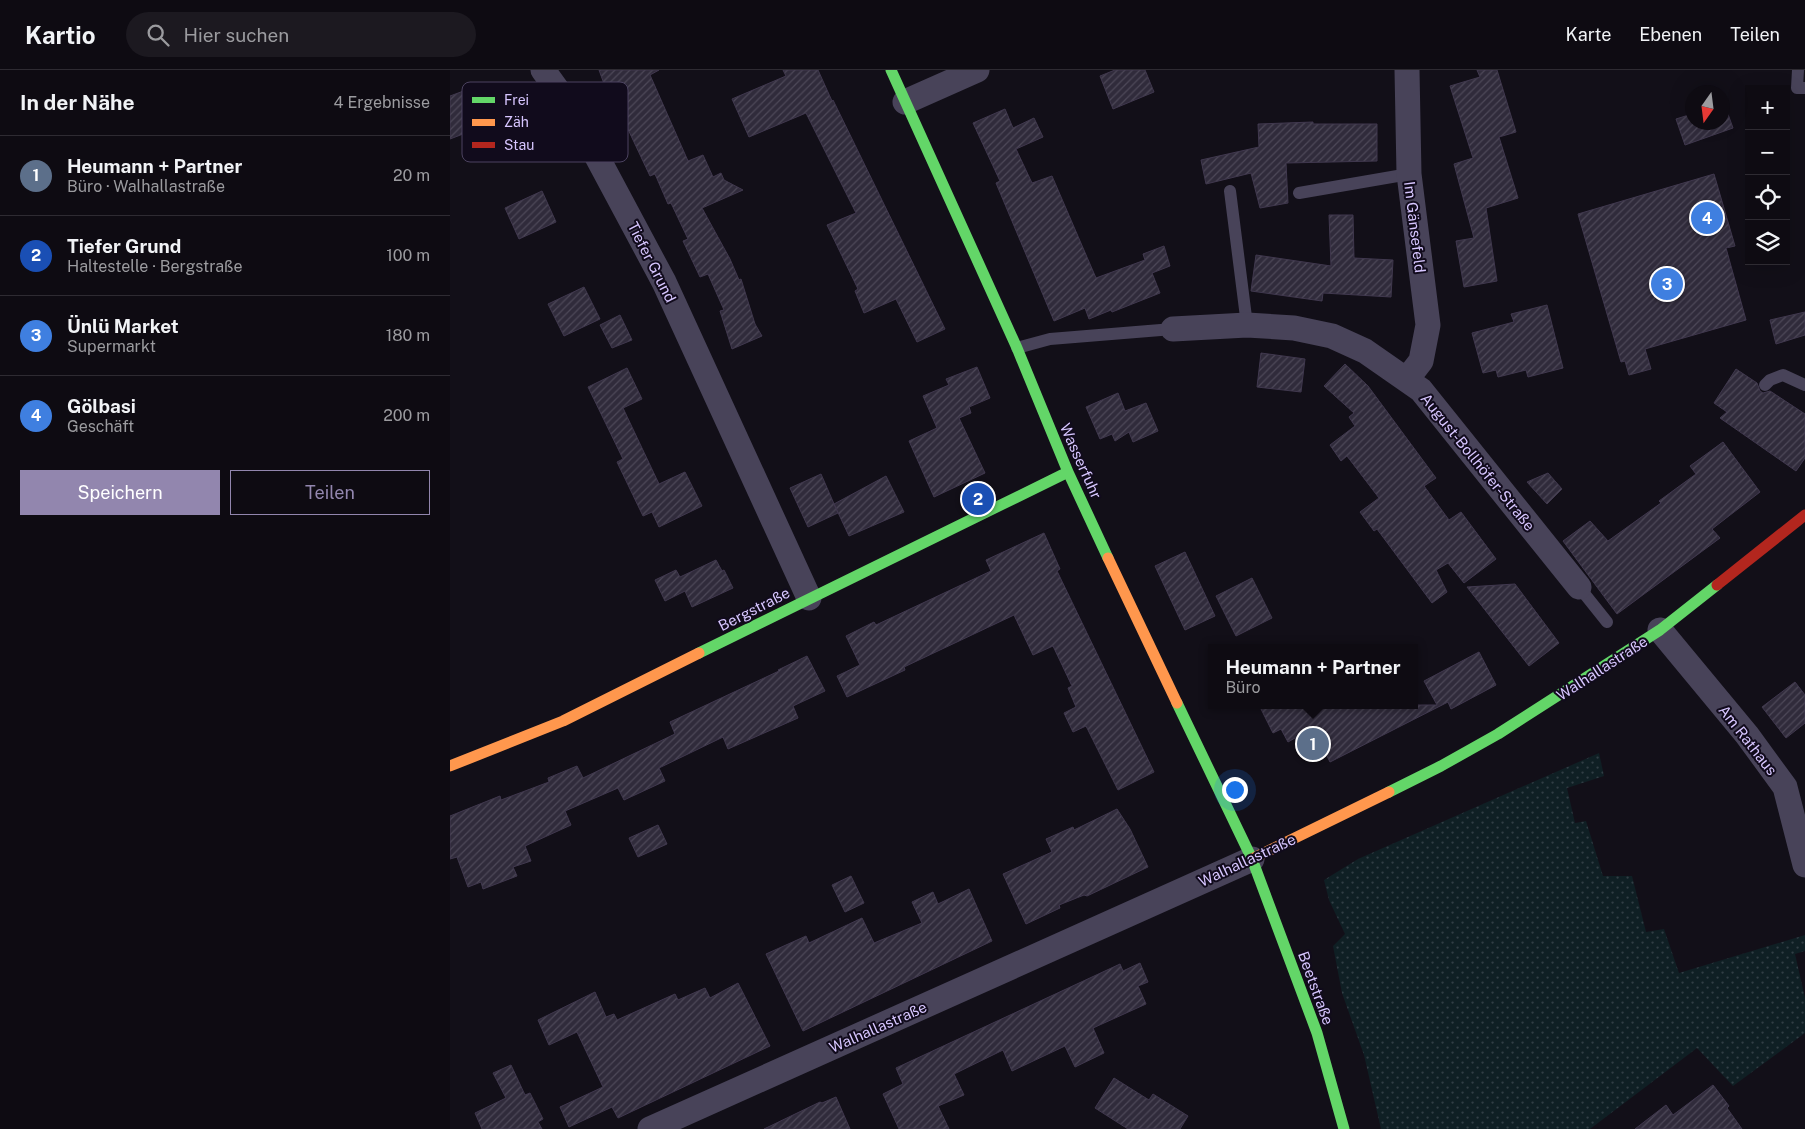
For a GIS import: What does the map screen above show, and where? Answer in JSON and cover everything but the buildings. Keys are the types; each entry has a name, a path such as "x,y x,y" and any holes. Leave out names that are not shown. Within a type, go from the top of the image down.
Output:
{"main road":[{"name":"Wasserfuhr","path":"891,70 1017,348 1068,472 1156,661 1252,859"},
{"name":"Bergstraße","path":"450,766 564,721 809,598 1068,472"},
{"name":"Walhallastraße","path":"1252,859 1441,766 1498,734 1660,630 1804,516"},
{"name":"Beetstraße","path":"1252,859 1317,1033 1344,1129"}],"street":[{"name":"Tiefer Grund","path":"543,70 552,82"},
{"path":"905,102 977,70"},
{"name":"Im Gänsefeld","path":"1407,70 1409,174 1428,325 1420,360 1407,379"},
{"name":"Tiefer Grund","path":"600,162 664,282 809,598"},
{"name":"August-Bollhöfer-Straße","path":"1173,329 1247,325 1294,328 1332,336 1365,351 1421,390 1580,588"},
{"name":"Am Rathaus","path":"1660,630 1747,735 1785,787 1805,865"},
{"name":"Walhallastraße","path":"650,1129 1252,859"}],"lane":[{"path":"1798,70 1797,88 1805,88"},
{"path":"1299,193 1409,174"},
{"path":"1230,190 1247,325"},
{"path":"1017,348 1050,339 1173,329"},
{"path":"1765,385 1770,380 1783,375 1805,385"},
{"name":"August-Bollhöfer-Straße","path":"1580,588 1607,622"}],"shaded area":[{"path":"1599,753 1604,776 1567,788 1575,823 1586,821 1603,876 1632,876 1646,932 1664,929 1679,973 1805,935 1805,951 1795,954 1805,998 1805,1033 1733,1086 1697,1048 1590,1129 1381,1129 1364,1055 1342,993 1333,946 1345,934 1329,900 1324,880 1358,859"}],"traffic: fast":[{"path":"891,70 1017,348 1068,472 1108,558"},
{"path":"699,653 1068,472"},
{"path":"1389,792 1498,734 1660,630 1717,585"},
{"path":"1177,703 1252,859 1317,1033 1344,1129"}],"traffic: slow":[{"path":"1108,558 1177,703"},
{"path":"450,766 563,721 699,653"},
{"path":"1252,859 1389,792"}],"traffic: jam":[{"path":"1717,585 1805,515"}],"place":[{"name":"Gölbasi","path":"1707,218"},
{"name":"Ünlü Market","path":"1667,284"},
{"name":"Tiefer Grund","path":"978,499"},
{"name":"Heumann + Partner","path":"1313,744"}]}
